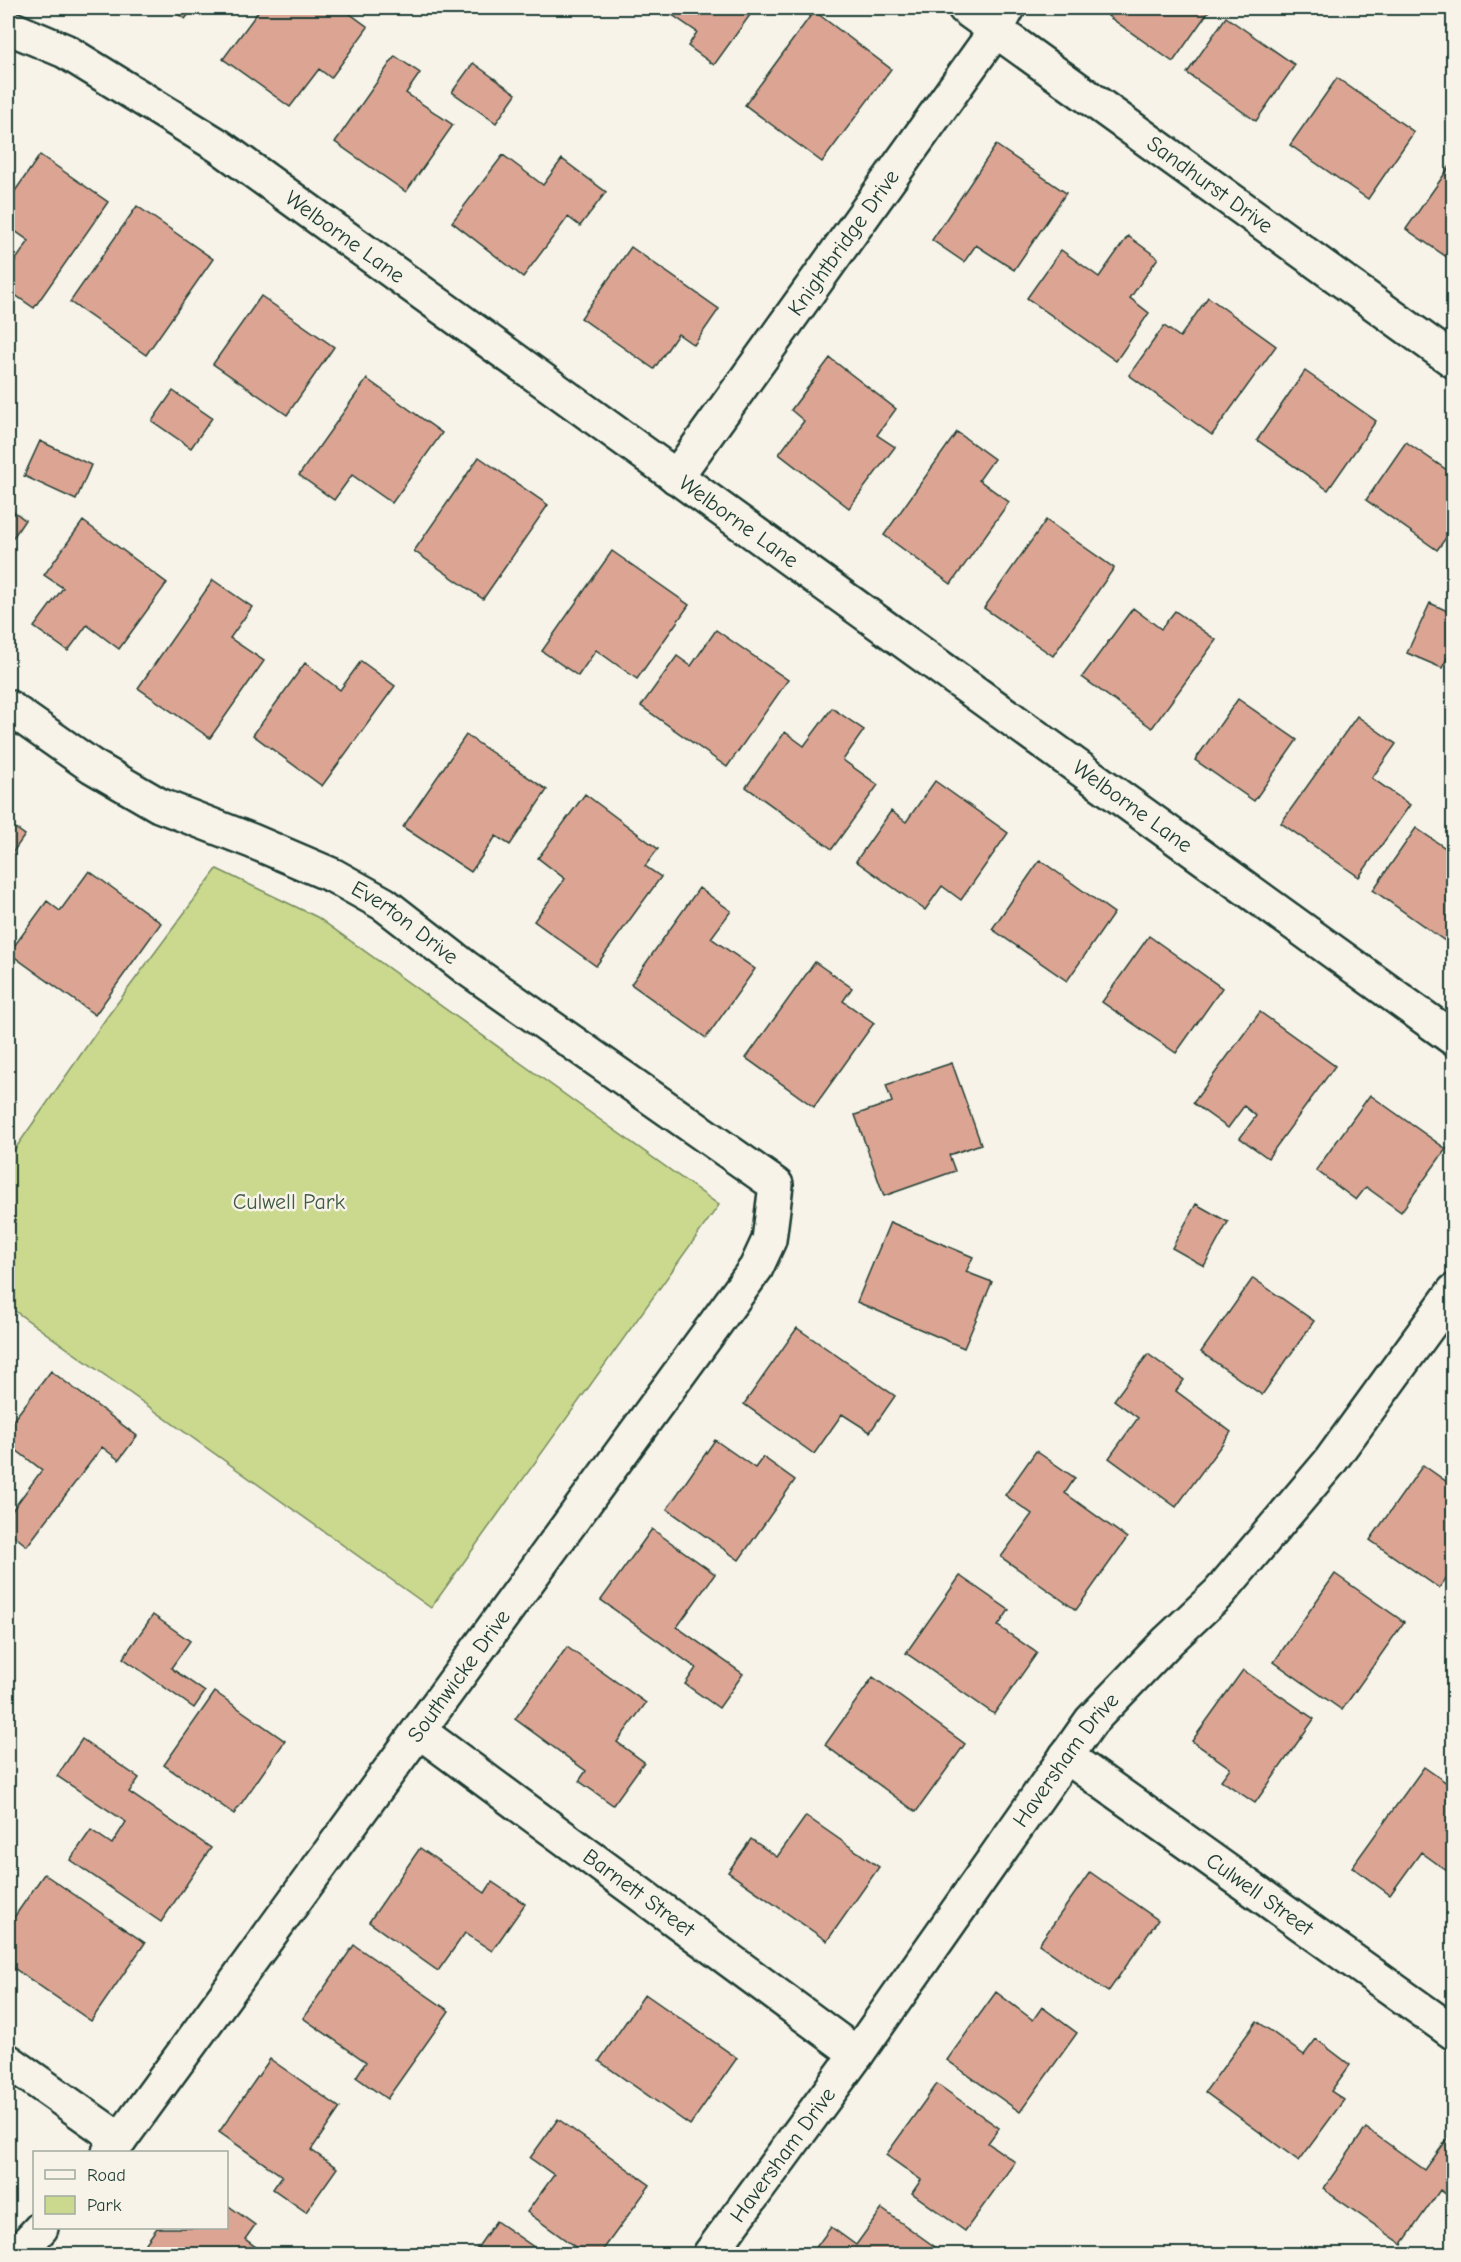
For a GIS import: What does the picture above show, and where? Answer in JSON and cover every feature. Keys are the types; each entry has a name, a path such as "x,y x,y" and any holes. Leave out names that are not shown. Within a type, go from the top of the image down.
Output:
{"street":[{"name":"Sandhurst Drive","path":"965,8 1002,19 1454,362"},
{"name":"Knightbridge Drive","path":"676,477 1002,19"},
{"name":"Welborne Lane","path":"8,27 65,51 219,146 1454,1039"},
{"name":"Everton Drive","path":"8,707 92,766 159,805 334,876 384,904 465,967 776,1185"},
{"name":"Southwicke Drive","path":"115,2146 756,1268 769,1240 776,1185"},
{"name":"Haversham Drive","path":"710,2254 857,2054 1091,1721 1168,1641 1219,1593 1329,1463 1454,1291"},
{"name":"Barnett Street","path":"419,1731 857,2054"},
{"name":"Culwell Street","path":"1066,1756 1454,2033"},
{"path":"8,2061 115,2146"},
{"path":"17,2254 40,2229"}],"green space":[{"name":"Culwell Park","path":"217,869 317,917 719,1205 431,1608 8,1306 8,1159 107,1017"}],"building":[{"path":"169,8 194,8 185,19"},
{"path":"261,8 342,8 368,27 331,78 319,69 290,107 223,59"},
{"path":"662,8 755,8 714,65 688,46 697,32"},
{"path":"1114,8 1211,8 1173,62 1108,16"},
{"path":"814,11 891,69 822,162 745,105"},
{"path":"1226,17 1295,65 1256,121 1187,73"},
{"path":"395,56 420,73 406,93 453,125 406,192 335,142"},
{"path":"473,63 516,94 496,123 452,92"},
{"path":"1337,78 1414,132 1368,199 1290,145"},
{"path":"996,145 1066,193 1014,270 976,245 964,262 932,240"},
{"path":"40,155 108,202 34,308 8,290 8,271 29,241 8,226 8,201"},
{"path":"503,155 543,185 562,159 606,192 580,226 568,217 523,277 452,222"},
{"path":"1454,163 1454,262 1406,229"},
{"path":"137,206 213,259 146,355 70,302"},
{"path":"1128,236 1158,258 1130,298 1149,313 1116,361 1027,298 1061,250 1099,277"},
{"path":"631,247 719,309 694,345 678,334 654,369 581,318"},
{"path":"261,296 334,347 287,415 213,364"},
{"path":"1208,297 1276,346 1212,435 1129,375 1164,326 1180,337"},
{"path":"830,358 896,409 877,435 895,447 849,508 779,454 804,421 791,410"},
{"path":"1305,371 1376,421 1328,490 1257,440"},
{"path":"367,379 442,433 392,503 352,475 334,500 299,475"},
{"path":"173,391 212,418 191,448 152,421"},
{"path":"957,432 994,459 979,480 1009,502 951,584 884,535"},
{"path":"40,441 91,465 76,500 24,476"},
{"path":"1406,442 1454,475 1454,527 1437,550 1366,500"},
{"path":"479,457 548,505 483,599 414,551"},
{"path":"8,507 25,520 8,545"},
{"path":"1046,520 1114,568 1053,656 984,608"},
{"path":"83,521 167,583 119,649 87,625 68,651 34,627 63,588 44,575"},
{"path":"612,551 689,605 637,679 596,650 578,676 542,651"},
{"path":"213,580 252,607 230,638 264,661 210,738 138,688"},
{"path":"1430,603 1454,614 1454,644 1442,668 1407,653"},
{"path":"1133,608 1161,629 1175,611 1216,640 1152,728 1082,677"},
{"path":"716,630 788,680 727,767 641,706 677,656 691,666"},
{"path":"361,661 395,686 322,786 253,735 305,663 340,690"},
{"path":"1238,699 1297,740 1254,801 1195,760"},
{"path":"832,708 864,730 843,760 878,785 832,849 746,787 785,732 804,746"},
{"path":"1357,716 1396,744 1372,778 1410,805 1359,877 1281,823"},
{"path":"466,735 547,790 510,845 496,836 471,872 403,827"},
{"path":"935,781 1008,833 961,900 942,886 925,910 856,861 891,811 906,822"},
{"path":"585,794 658,849 645,866 661,877 596,966 534,921 565,879 538,858"},
{"path":"8,823 25,835 8,859"},
{"path":"1416,828 1454,854 1454,930 1445,941 1373,890"},
{"path":"1040,860 1114,913 1067,981 992,929"},
{"path":"89,871 161,923 95,1015 9,953 47,901 60,911"},
{"path":"699,888 731,911 711,938 755,969 706,1038 631,984"},
{"path":"1149,936 1222,988 1176,1053 1102,1002"},
{"path":"815,962 852,988 843,1001 874,1023 814,1107 746,1058"},
{"path":"1260,1012 1335,1066 1268,1158 1240,1138 1256,1116 1244,1106 1228,1128 1193,1103"},
{"path":"952,1063 981,1144 949,1155 955,1171 884,1196 855,1115 892,1102 886,1085"},
{"path":"1370,1095 1446,1149 1401,1212 1366,1187 1356,1200 1316,1170"},
{"path":"1196,1204 1228,1222 1204,1266 1172,1248"},
{"path":"890,1222 973,1257 966,1272 992,1282 964,1348 857,1302"},
{"path":"1253,1278 1314,1321 1262,1395 1201,1352"},
{"path":"797,1328 895,1396 870,1432 842,1414 814,1454 744,1404"},
{"path":"1148,1354 1184,1380 1176,1391 1231,1432 1176,1507 1109,1458 1138,1418 1114,1400"},
{"path":"51,1371 137,1436 119,1460 102,1447 27,1546 8,1531 8,1516 42,1470 8,1444 8,1427"},
{"path":"1454,1424 1454,1436 1448,1432"},
{"path":"715,1440 755,1468 763,1457 795,1480 739,1560 667,1509"},
{"path":"1036,1451 1075,1478 1065,1493 1127,1538 1076,1610 1001,1557 1032,1514 1005,1495"},
{"path":"1423,1465 1454,1487 1454,1568 1439,1588 1370,1540"},
{"path":"652,1529 715,1574 677,1627 743,1674 719,1708 685,1684 696,1668 601,1600"},
{"path":"1335,1574 1404,1622 1342,1710 1274,1662"},
{"path":"960,1576 1009,1610 998,1626 1037,1653 994,1714 906,1653"},
{"path":"153,1615 190,1641 171,1668 205,1692 194,1708 123,1658"},
{"path":"567,1647 646,1703 617,1742 644,1762 613,1805 579,1781 586,1771 515,1719"},
{"path":"1243,1670 1314,1719 1255,1803 1221,1780 1230,1768 1192,1741"},
{"path":"873,1677 965,1744 916,1812 825,1745"},
{"path":"215,1692 285,1741 234,1814 164,1765"},
{"path":"82,1739 139,1778 129,1792 211,1848 161,1922 70,1860 91,1830 112,1844 126,1822 57,1776"},
{"path":"1424,1767 1454,1788 1454,1876 1421,1852 1390,1895 1352,1867"},
{"path":"806,1816 879,1867 827,1941 728,1872 751,1839 777,1857"},
{"path":"420,1848 485,1893 492,1882 525,1904 492,1951 465,1933 438,1971 369,1922"},
{"path":"1090,1872 1158,1920 1108,1992 1039,1944"},
{"path":"44,1874 145,1943 91,2021 8,1964 8,1926"},
{"path":"354,1945 449,2011 387,2099 356,2077 366,2062 303,2018"},
{"path":"996,1992 1033,2020 1042,2007 1077,2033 1020,2112 947,2060"},
{"path":"645,1994 737,2058 690,2125 599,2061"},
{"path":"1257,2021 1304,2055 1316,2039 1350,2065 1331,2091 1344,2100 1299,2161 1205,2092"},
{"path":"270,2059 340,2108 311,2150 337,2168 306,2212 273,2189 282,2176 219,2132"},
{"path":"937,2084 999,2128 988,2143 1015,2162 965,2231 912,2193 921,2180 886,2155"},
{"path":"558,2119 650,2185 600,2254 585,2254 527,2212 554,2175 530,2158"},
{"path":"1366,2128 1425,2170 1448,2138 1454,2142 1454,2200 1440,2190 1402,2244 1323,2189"},
{"path":"228,2205 255,2225 245,2239 264,2253 145,2254 140,2251 156,2229 228,2229"},
{"path":"882,2209 945,2254 811,2254 831,2227 856,2245"},
{"path":"496,2221 544,2254 473,2254"}]}
